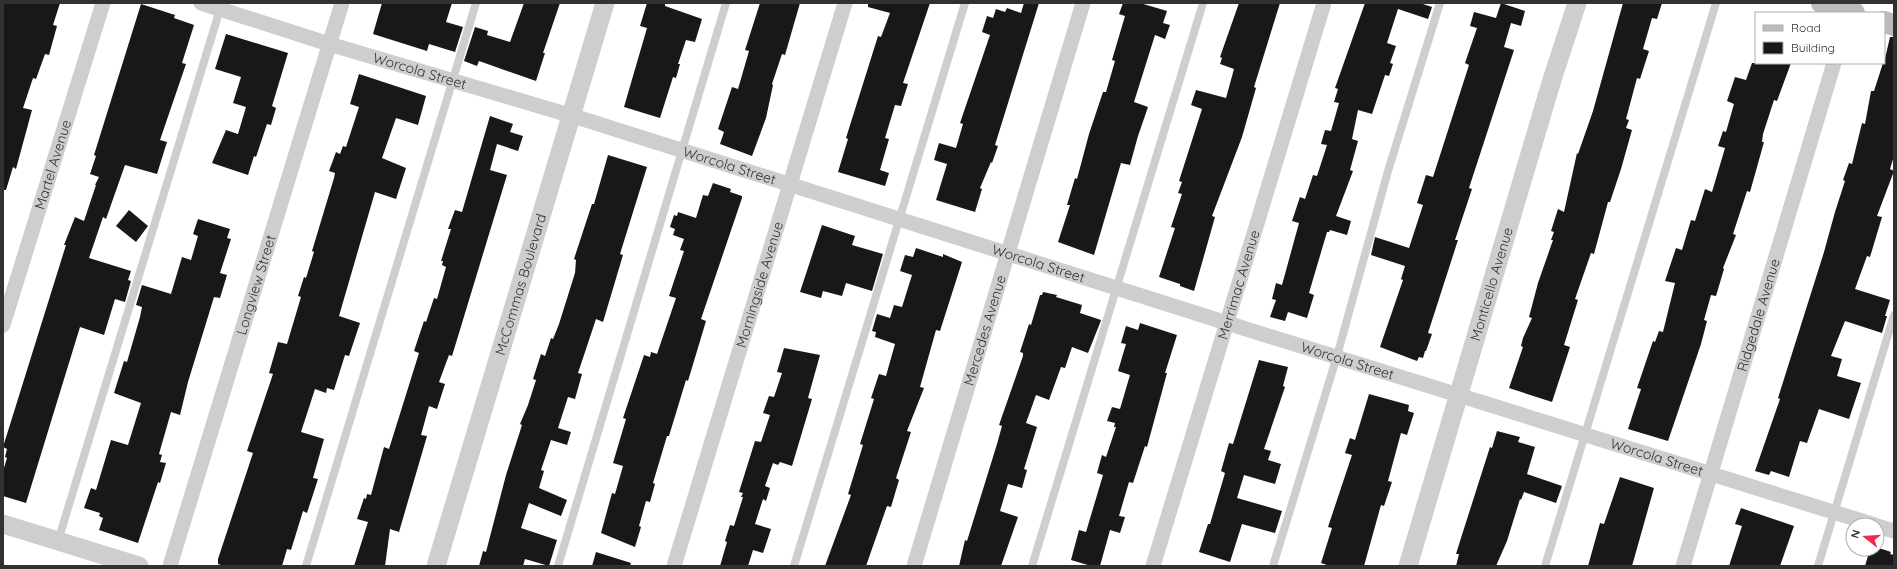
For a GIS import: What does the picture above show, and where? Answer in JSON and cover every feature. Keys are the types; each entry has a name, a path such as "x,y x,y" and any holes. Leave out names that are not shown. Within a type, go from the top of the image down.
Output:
{"main road":[{"path":"1822,3 1852,10"}],"street":[{"name":"Martel Avenue","path":"3,325 103,3"},
{"name":"Worcola Street","path":"201,3 221,6 329,44 570,115 1227,323 1337,356 1459,396 1586,434 1848,517"},
{"name":"Longview Street","path":"170,566 342,3"},
{"name":"McCommas Boulevard","path":"436,566 604,3"},
{"name":"Morningside Avenue","path":"674,566 845,3"},
{"name":"Mercedes Avenue","path":"914,566 1083,3"},
{"name":"Merrimac Avenue","path":"1153,566 1324,3"},
{"name":"Monticello Avenue","path":"1408,566 1551,83 1577,3"},
{"name":"Ridgedale Avenue","path":"1682,566 1834,64"},
{"path":"3,524 139,566"}],"lane":[{"path":"306,566 476,3"},
{"path":"558,566 726,3"},
{"path":"794,566 901,219 965,3"},
{"path":"1032,566 1203,3"},
{"path":"1273,566 1337,356 1388,171 1440,3"},
{"path":"1545,566 1716,3"},
{"path":"58,541 221,6"},
{"path":"1818,566 1894,315"}],"building":[{"path":"3,3 60,3 53,25 57,26 49,55 45,54 36,79 33,78 23,108 32,110 16,169 13,167 6,190 3,190"},
{"path":"382,3 452,3 446,22 463,27 455,52 429,44 427,51 373,34"},
{"path":"524,3 560,3 543,53 545,53 536,81 479,61 477,66 464,61 475,27 488,31 487,35 510,42"},
{"path":"647,3 665,3 665,6 702,19 695,42 686,40 678,64 680,64 676,78 673,77 660,118 624,107 647,28 640,26"},
{"path":"760,3 800,3 785,55 782,54 772,84 766,118 752,156 720,144 724,132 718,129 732,87 738,89 749,51 745,50"},
{"path":"868,3 930,3 903,83 908,84 901,106 895,105 885,138 889,139 880,170 889,173 885,186 838,172 848,139 846,138 878,36 881,37 890,13 868,7"},
{"path":"1024,3 1039,3 995,145 998,146 980,188 982,189 975,212 936,200 947,164 934,160 939,143 956,148 963,124 960,123 990,35 982,32 987,16 993,18 996,9 1005,12 1007,8 1021,13"},
{"path":"1123,3 1140,3 1167,11 1163,23 1170,25 1165,39 1155,35 1134,102 1148,107 1130,165 1121,163 1094,255 1058,242 1070,205 1067,205 1075,178 1077,179 1089,134 1103,92 1106,92 1115,61 1112,60 1125,16 1119,14"},
{"path":"1239,3 1280,3 1254,87 1256,88 1242,137 1212,216 1215,217 1194,291 1180,286 1180,284 1159,277 1175,228 1171,227 1182,194 1178,193 1182,182 1179,181 1202,109 1191,105 1196,90 1226,98 1234,69 1220,64 1222,58 1220,57"},
{"path":"1365,3 1420,3 1432,7 1428,19 1398,9 1387,43 1396,46 1390,63 1393,64 1389,76 1385,75 1372,114 1358,110 1352,139 1358,141 1350,170 1353,171 1336,216 1351,221 1347,235 1330,230 1327,232 1309,293 1314,295 1307,318 1288,312 1285,321 1270,317 1276,300 1272,299 1276,283 1282,285 1299,223 1292,221 1300,197 1305,199 1313,175 1317,176 1327,145 1321,144 1325,130 1331,131 1339,103 1334,102 1338,89 1335,88"},
{"path":"1501,3 1525,11 1521,26 1511,23 1504,47 1514,50 1469,188 1472,189 1455,240 1458,240 1428,333 1432,334 1423,358 1419,357 1417,361 1380,347 1403,280 1401,279 1405,266 1371,255 1375,237 1409,248 1423,205 1417,203 1426,175 1433,177 1469,65 1465,63 1477,28 1470,26 1474,12 1496,18"},
{"path":"1623,3 1662,3 1657,19 1652,18 1643,49 1649,51 1640,79 1637,78 1626,119 1629,120 1626,128 1632,130 1610,202 1608,202 1594,254 1591,253 1575,299 1578,300 1564,345 1570,347 1552,402 1509,388 1523,347 1521,346 1523,338 1532,318 1529,317 1538,283 1553,240 1551,240 1554,232 1551,231 1558,209 1564,212 1577,153 1578,154 1593,111"},
{"path":"141,4 175,15 174,18 194,25 182,63 186,64 160,140 167,142 157,174 125,165 106,219 103,217 89,258 131,271 128,280 131,281 125,302 115,299 104,335 80,327 26,503 3,496 3,471 7,458 5,457 7,449 3,447 66,245 64,245 75,217 84,221 95,185 99,177 90,174 96,156 94,155"},
{"path":"226,34 288,53 272,106 276,108 271,125 267,124 256,157 254,156 248,175 212,163 226,130 238,134 246,107 233,103 241,77 215,69"},
{"path":"1890,37 1894,37 1894,156 1890,169 1894,171 1877,216 1882,217 1870,257 1867,256 1855,289 1890,300 1882,333 1845,321 1831,356 1842,359 1837,376 1861,383 1849,419 1819,409 1807,443 1800,441 1789,477 1771,471 1769,475 1755,471 1780,399 1778,398 1845,181 1843,180 1849,163 1852,164 1862,123 1865,124 1871,91 1874,91 1883,64 1885,64"},
{"path":"1752,63 1791,64 1777,101 1774,100 1763,134 1762,142 1764,142 1750,192 1747,191 1733,234 1736,235 1723,268 1724,269 1716,296 1711,295 1704,320 1707,321 1701,344 1668,441 1628,429 1641,389 1637,388 1653,341 1655,342 1659,331 1663,332 1675,283 1665,281 1676,248 1682,250 1691,220 1695,221 1705,189 1712,192 1725,148 1718,146 1723,131 1726,132 1734,104 1727,101 1735,77 1746,80"},
{"path":"359,74 426,96 418,125 396,118 382,158 406,168 396,199 375,192 339,316 360,323 349,356 345,355 334,390 327,388 326,393 315,389 301,432 324,439 313,478 318,479 307,513 303,511 291,550 287,549 282,566 224,566 218,564 218,559 253,453 247,451 273,374 269,373 278,342 287,344 301,297 298,296 304,277 306,278 314,252 312,251 334,178 335,173 329,171 336,152 340,154 343,146 346,147 359,107 350,104"},
{"path":"490,116 513,124 510,132 523,136 518,151 497,144 490,170 507,175 452,356 449,355 439,382 445,384 437,409 429,406 421,435 427,436 399,532 390,529 385,566 354,566 368,522 357,519 364,498 366,499 367,494 371,495 384,447 389,449 419,353 414,351 424,321 426,322 434,298 437,299 446,267 442,265 443,261 441,261 451,229 448,229 455,210 462,212"},
{"path":"608,155 647,167 620,254 623,255 603,322 596,319 578,373 582,374 575,399 568,397 558,428 571,432 567,445 551,440 541,470 544,471 539,488 567,500 561,516 529,503 521,528 557,540 549,566 525,559 523,566 479,566 483,551 486,552 506,475 522,425 520,424 536,380 533,379 541,354 545,356 551,338 553,339 559,324 575,273 576,260 574,259 592,204 594,204"},
{"path":"713,183 731,189 730,192 742,196 742,198 701,319 706,321 688,381 686,380 669,436 667,436 653,483 655,484 650,502 646,501 635,547 601,533 612,493 615,494 623,466 613,463 626,419 623,418 644,355 650,357 651,352 657,354 676,298 669,296 684,251 680,250 684,239 673,235 675,229 670,227 674,215 677,216 678,212 696,218 703,195 708,196"},
{"path":"129,210 148,226 136,242 116,226"},
{"path":"198,219 230,229 227,238 231,239 220,273 227,275 220,298 214,297 188,382 180,415 171,412 159,454 162,455 160,462 166,463 160,483 158,482 138,543 99,530 103,518 99,516 100,513 84,508 91,488 96,490 111,440 128,445 141,403 114,393 124,361 127,362 140,317 142,307 136,305 142,285 171,294 182,257 191,260 198,236 193,234"},
{"path":"822,225 855,236 852,245 883,254 872,291 846,283 842,296 823,291 821,298 800,292"},
{"path":"916,248 943,257 943,254 962,262 940,331 936,330 920,387 924,388 907,431 911,432 896,478 899,480 891,507 887,506 866,566 825,566 851,495 848,494 863,445 860,444 874,399 871,398 879,374 886,376 895,344 875,337 876,332 872,331 877,314 890,318 894,305 902,307 912,275 900,271 905,255 913,257"},
{"path":"1043,292 1057,295 1056,297 1082,305 1080,313 1101,320 1088,353 1072,347 1065,368 1061,367 1049,400 1036,395 1026,423 1037,427 1024,469 1027,470 1022,488 1008,484 1000,511 1018,517 1001,566 959,566 965,540 967,541 997,444 1002,426 999,425 1023,356 1023,353 1020,352 1029,324 1031,325 1040,295 1042,295"},
{"path":"1140,323 1177,335 1165,373 1167,373 1147,447 1145,446 1133,483 1129,482 1119,516 1125,517 1120,533 1110,530 1100,566 1091,566 1071,560 1079,530 1086,532 1103,475 1097,473 1102,455 1106,457 1116,427 1114,427 1115,423 1107,421 1112,407 1120,409 1130,375 1118,371 1126,344 1121,343 1126,326 1138,330"},
{"path":"784,348 820,355 808,398 812,399 792,466 780,462 778,465 773,463 765,486 770,488 766,501 763,499 755,524 771,529 763,553 753,550 748,566 720,566 730,525 734,526 743,497 741,497 743,493 739,492 755,441 761,442 770,415 763,413 769,396 774,397 782,373 777,372"},
{"path":"1259,360 1288,367 1283,386 1285,387 1264,449 1271,451 1268,460 1281,464 1275,484 1244,475 1237,498 1282,511 1275,533 1242,524 1230,562 1199,552 1208,524 1210,524 1225,473 1221,471 1229,443 1233,444"},
{"path":"1369,394 1409,405 1408,411 1414,413 1407,435 1401,433 1388,481 1392,482 1384,506 1381,505 1364,566 1330,566 1321,563 1332,528 1328,527 1352,455 1345,453 1350,438 1355,440"},
{"path":"1497,431 1520,437 1518,442 1535,447 1527,474 1562,486 1556,503 1524,492 1521,500 1520,499 1507,541 1496,566 1456,566 1459,554 1456,554 1490,447 1492,448"},
{"path":"1620,477 1654,488 1632,566 1588,566 1600,523 1604,524"},
{"path":"1741,508 1794,526 1780,566 1729,566 1742,526 1735,524"},
{"path":"1885,550 1894,555 1894,566 1865,566 1868,557 1885,557"},
{"path":"596,552 631,563 630,566 592,566"}]}
